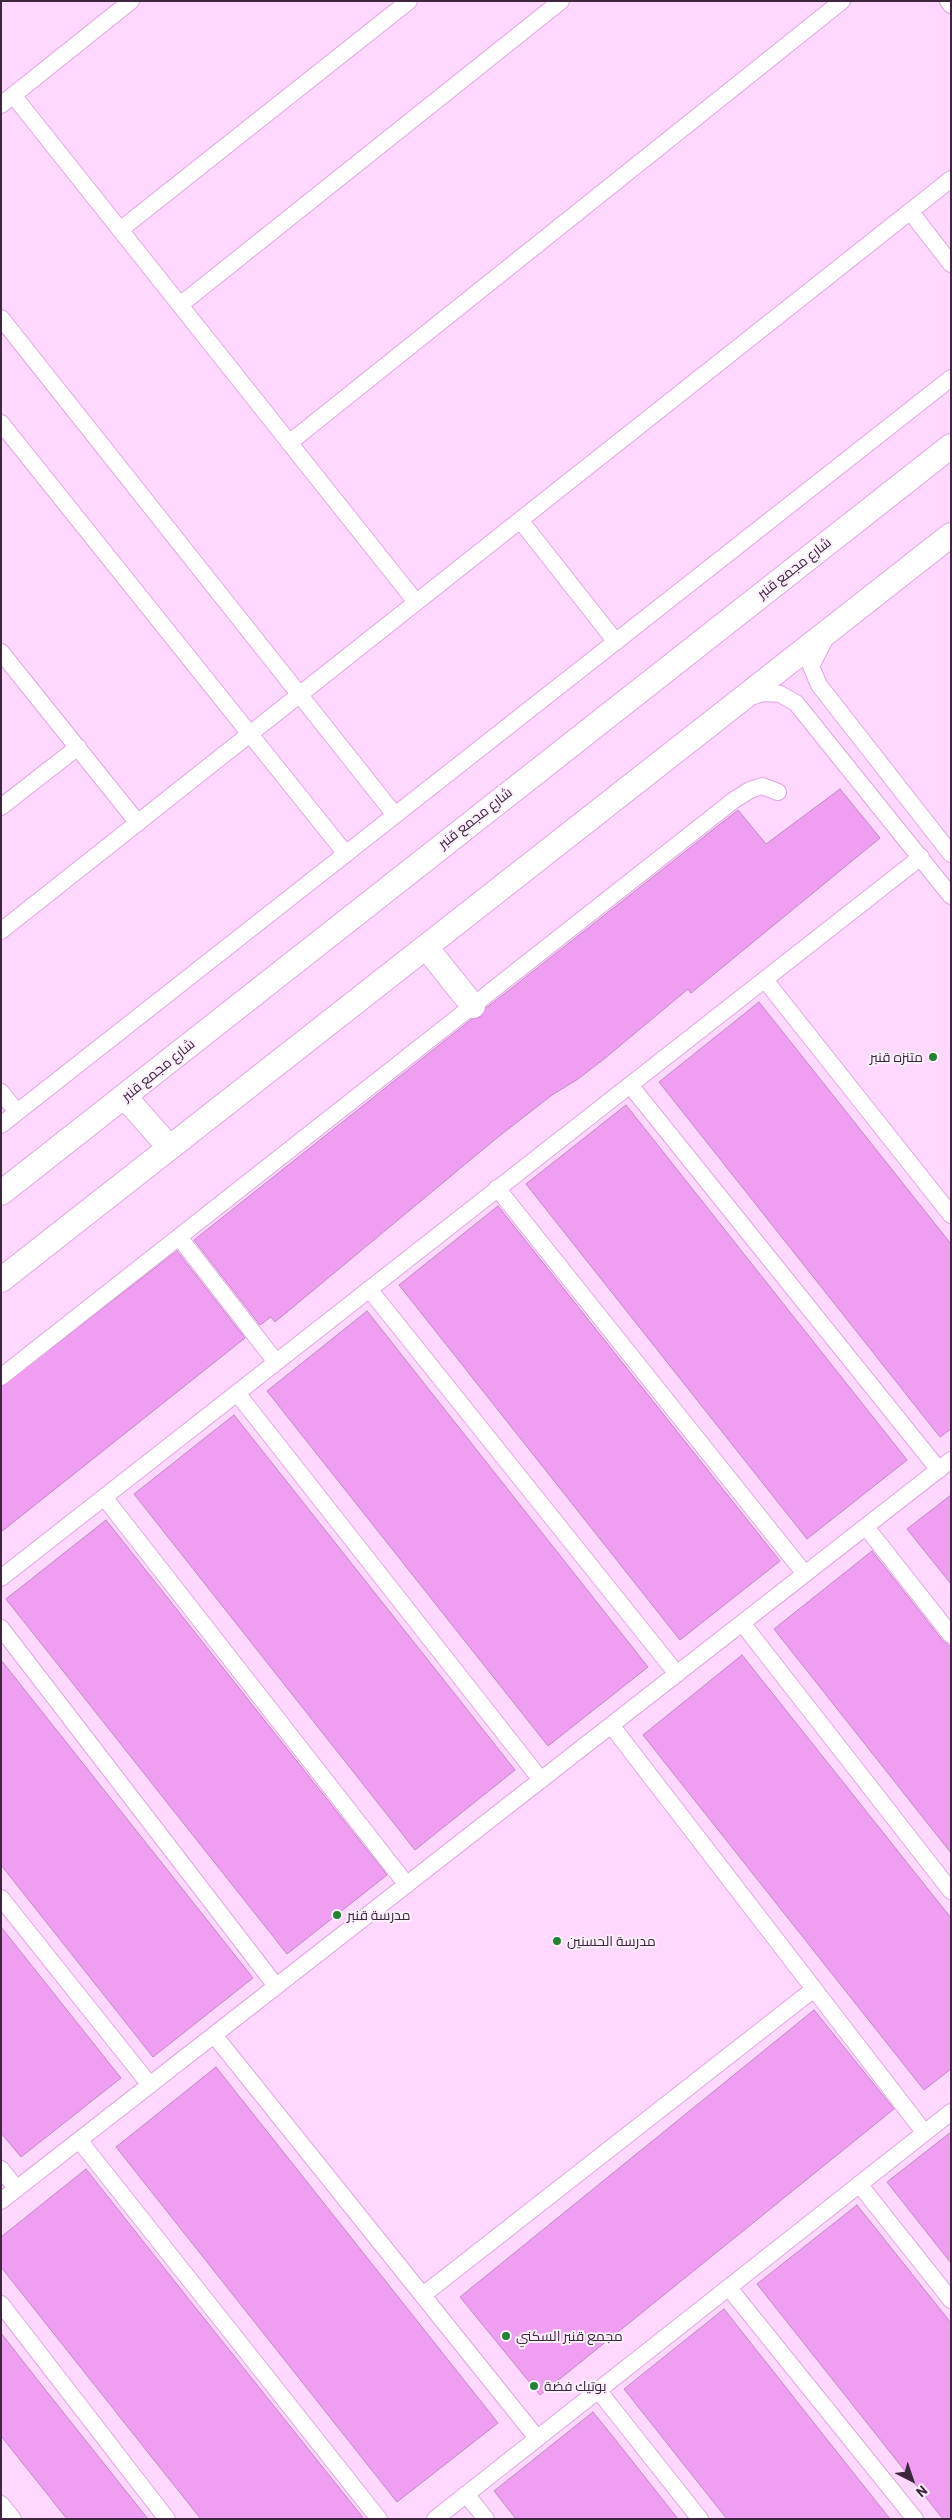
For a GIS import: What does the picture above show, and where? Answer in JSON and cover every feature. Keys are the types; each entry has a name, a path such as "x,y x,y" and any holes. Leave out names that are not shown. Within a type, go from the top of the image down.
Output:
{"main road":[{"name":"شارع مجمع قنبر","path":"1,1193 406,872 951,446"},
{"path":"1,1280 951,535"},
{"path":"426,947 473,1006"},
{"path":"124,1097 169,1147"}],"street":[{"path":"131,1 7,100 120,230 416,602"},
{"path":"120,230 409,1"},
{"path":"180,305 561,1"},
{"path":"289,443 842,1"},
{"path":"948,1 951,5"},
{"path":"1,931 951,179"},
{"path":"910,211 951,264"},
{"path":"1,318 395,815"},
{"path":"1,1125 951,378"},
{"path":"1,423 346,854"},
{"path":"520,520 616,642"},
{"path":"831,631 819,647 811,666 819,685 951,854"},
{"path":"1,652 138,823"},
{"path":"743,699 763,693 780,694 796,703 951,896"},
{"path":"1,807 78,747"},
{"path":"1,1377 734,800 750,790 762,786 778,792"},
{"path":"1,1578 921,857"},
{"path":"765,980 951,1215"},
{"path":"1,2201 945,1465 630,1085"},
{"path":"1,1092 17,1112"},
{"path":"497,1188 805,1574"},
{"path":"179,1237 276,1362"},
{"path":"369,1289 677,1674"},
{"path":"238,1393 541,1780"},
{"path":"104,1497 407,1884"},
{"path":"866,1527 951,1636"},
{"path":"742,1623 951,1891"},
{"path":"1,1628 276,1986"},
{"path":"611,1725 924,2132"},
{"path":"1,1898 150,2085"},
{"path":"423,2295 814,1989"},
{"path":"214,2035 537,2438"},
{"path":"435,2519 951,2112"},
{"path":"79,2140 379,2519"},
{"path":"1,2169 17,2189"},
{"path":"859,2184 951,2300"},
{"path":"730,2288 915,2519"},
{"path":"1,2304 167,2519"},
{"path":"598,2390 700,2519"},
{"path":"466,2494 486,2519"},
{"path":"1,2504 13,2519"}],"building":[{"path":"840,789 880,838 691,993 688,989 604,1059 578,1079 552,1095 498,1137 275,1322 271,1317 260,1325 194,1240 472,1019 481,1017 486,1008 738,810 766,844"},
{"path":"759,1002 951,1244 951,1429 940,1437 659,1082"},
{"path":"626,1105 907,1460 807,1539 526,1184"},
{"path":"498,1206 780,1561 680,1640 399,1285"},
{"path":"177,1251 245,1338 1,1532 1,1387"},
{"path":"367,1311 648,1667 548,1746 267,1391"},
{"path":"234,1415 515,1770 415,1850 134,1494"},
{"path":"951,1495 951,1584 907,1529"},
{"path":"106,1520 387,1875 287,1954 6,1599"},
{"path":"872,1551 943,1641 951,1647 951,1853 774,1629"},
{"path":"742,1655 951,1918 951,2069 924,2090 643,1735"},
{"path":"1,1660 253,1978 153,2057 1,1865"},
{"path":"1,1927 121,2078 21,2157 1,2133"},
{"path":"814,2010 894,2109 540,2395 460,2297"},
{"path":"216,2067 498,2423 397,2502 116,2147"},
{"path":"951,2132 951,2263 887,2182"},
{"path":"86,2169 364,2519 201,2519 146,2450 1,2267 1,2237"},
{"path":"857,2205 951,2323 951,2519 943,2519 757,2284"},
{"path":"724,2309 890,2519 727,2519 624,2389"},
{"path":"1,2333 148,2519 67,2519 1,2436"},
{"path":"593,2412 678,2519 516,2519 494,2491"}],"place":[{"name":"متنزه قنبر","path":"933,1057"},
{"name":"مدرسة قنبر","path":"337,1915"},
{"name":"مدرسة الحسنين","path":"557,1941"},
{"name":"مجمع قنبر السكني","path":"506,2336"},
{"name":"بوتيك فضة","path":"534,2386"}]}
